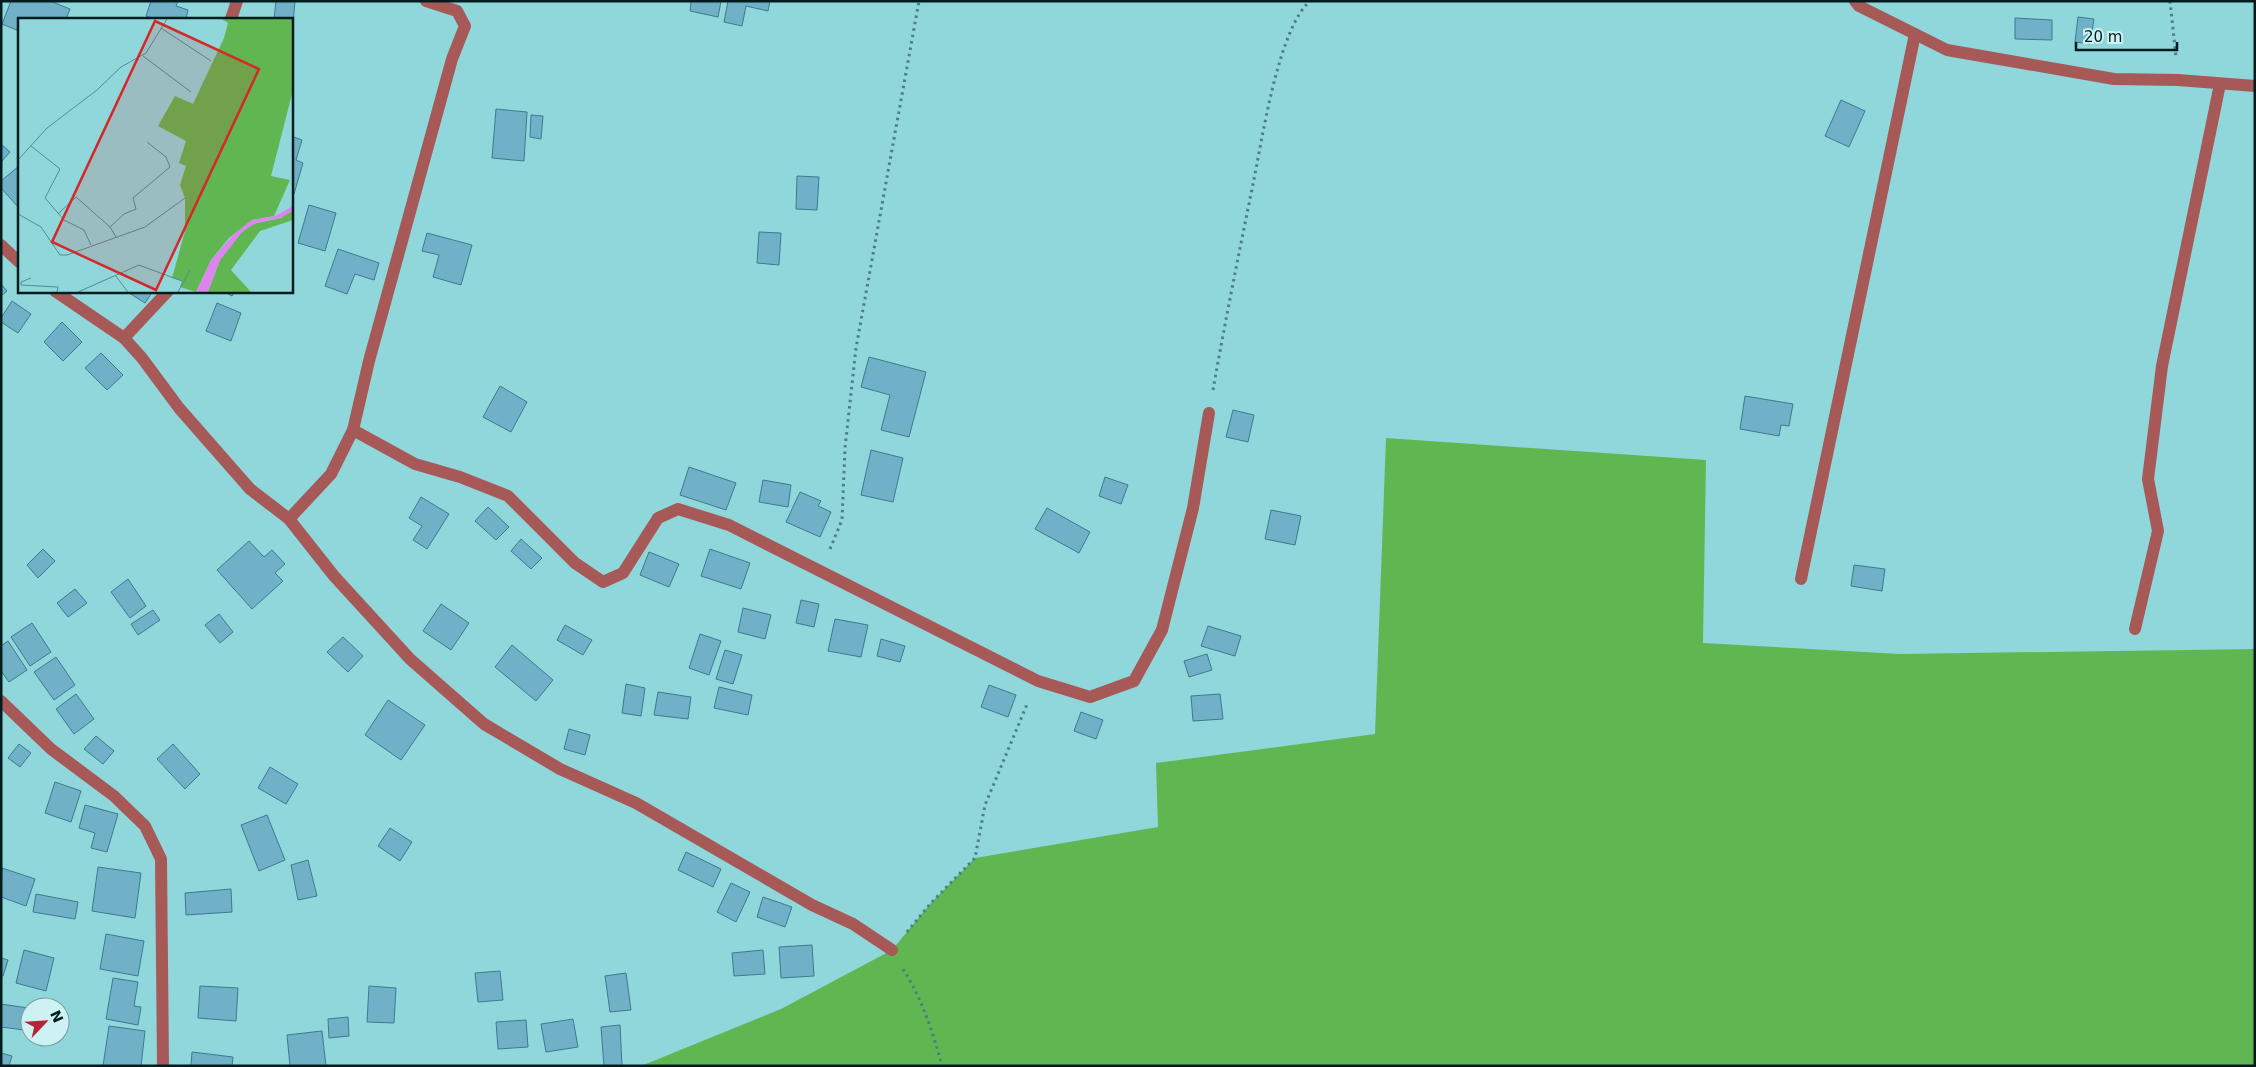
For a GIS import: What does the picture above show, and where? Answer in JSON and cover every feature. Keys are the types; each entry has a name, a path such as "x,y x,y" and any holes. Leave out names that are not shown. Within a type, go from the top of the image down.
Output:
{"street":[{"path":"230,18 237,1"},
{"path":"289,519 331,474 353,430 452,59 464,26 456,10 426,1"},
{"path":"1855,1 1859,6 1947,50 2002,61 2114,78 2178,80 2255,86"},
{"path":"1801,579 1914,34"},
{"path":"2135,629 2158,531 2148,479 2162,366 2220,84"},
{"path":"1,245 18,261"},
{"path":"56,292 124,338 179,408 250,488 289,519 334,576 410,658 484,724 560,769 636,803 812,905 853,924 892,950"},
{"path":"124,338 167,292"},
{"path":"353,430 415,464 460,477 508,496 576,564 603,582 623,573 658,518 678,509 729,525 1038,681 1090,697 1134,681 1162,630 1193,508 1209,413"},
{"path":"1,701 51,749 114,796 145,826 161,859 163,1066"}],"path":[{"path":"821,570 842,520 845,448 856,348 919,1"},
{"path":"1209,413 1230,295 1275,76 1300,10 1310,1"},
{"path":"2170,1 2178,80"},
{"path":"942,1066 934,1036 915,988 892,950 930,904 975,858 985,805 1038,681"}],"green space":[{"path":"1386,438 1706,460 1703,643 1900,654 2255,649 2255,1066 641,1066 781,1009 892,950 930,904 975,858 1158,827 1156,763 1375,734"}],"building":[{"path":"11,1 50,1 70,9 66,18 18,18 18,31 2,24"},
{"path":"151,1 178,1 176,6 188,10 186,18 152,18 146,16"},
{"path":"276,1 295,1 293,24 292,18 274,18"},
{"path":"691,1 721,1 718,17 690,11"},
{"path":"728,1 770,1 768,11 746,6 742,26 724,22"},
{"path":"2078,17 2094,19 2090,44 2075,42"},
{"path":"2015,18 2052,20 2052,40 2015,39"},
{"path":"1841,100 1865,111 1849,147 1825,136"},
{"path":"496,109 527,112 524,161 492,158"},
{"path":"531,115 543,116 541,139 530,137"},
{"path":"292,136 302,140 296,160 303,163 294,194 292,193"},
{"path":"1,144 10,152 1,162"},
{"path":"18,167 18,207 1,188 1,181"},
{"path":"797,176 819,177 817,210 796,209"},
{"path":"309,205 336,213 325,251 298,243"},
{"path":"759,232 781,233 779,265 757,263"},
{"path":"427,233 472,245 461,285 433,277 439,255 422,251"},
{"path":"338,249 379,263 374,280 355,274 347,294 325,286"},
{"path":"1,284 7,291 1,296"},
{"path":"128,292 152,292 145,303"},
{"path":"225,292 234,292 232,296"},
{"path":"12,301 31,314 18,333 1,322 1,318"},
{"path":"217,303 241,313 231,341 206,331"},
{"path":"62,322 82,342 63,361 44,342"},
{"path":"101,353 123,375 107,390 85,368"},
{"path":"869,357 926,372 909,437 881,430 890,395 861,387"},
{"path":"500,386 527,402 511,432 483,417"},
{"path":"1745,396 1793,404 1789,426 1781,425 1779,436 1740,429"},
{"path":"1233,410 1254,415 1248,442 1226,437"},
{"path":"871,450 903,458 893,502 861,495"},
{"path":"689,467 736,483 726,510 680,495"},
{"path":"1105,477 1128,485 1121,504 1099,496"},
{"path":"763,480 791,485 788,507 759,502"},
{"path":"800,492 821,501 818,506 831,512 820,537 786,522"},
{"path":"421,497 449,514 427,549 413,540 422,526 409,518"},
{"path":"488,507 509,527 496,540 475,521"},
{"path":"1047,508 1090,532 1079,553 1035,529"},
{"path":"1271,510 1301,516 1295,545 1265,539"},
{"path":"521,539 542,558 531,569 511,551"},
{"path":"249,541 264,557 272,550 285,564 275,573 283,581 252,609 217,570"},
{"path":"43,549 55,561 38,578 27,565"},
{"path":"710,549 750,563 741,589 701,576"},
{"path":"649,552 679,564 669,587 640,575"},
{"path":"1854,565 1885,569 1882,591 1851,586"},
{"path":"128,579 146,606 130,618 111,592"},
{"path":"75,589 87,603 68,617 57,603"},
{"path":"801,600 819,604 814,627 796,623"},
{"path":"441,604 469,623 451,650 423,631"},
{"path":"743,608 771,615 765,639 738,632"},
{"path":"153,610 160,620 138,635 131,624"},
{"path":"219,614 233,632 220,643 205,625"},
{"path":"835,619 868,625 861,657 828,651"},
{"path":"32,623 51,652 30,666 11,637"},
{"path":"565,625 592,640 583,655 557,640"},
{"path":"1208,626 1241,636 1235,656 1201,646"},
{"path":"700,634 721,641 709,675 689,668"},
{"path":"343,637 363,656 348,672 327,652"},
{"path":"881,639 905,646 900,662 877,656"},
{"path":"8,641 27,670 9,682 1,671 1,646"},
{"path":"512,645 553,680 536,701 495,667"},
{"path":"725,650 742,655 733,684 716,679"},
{"path":"1207,654 1212,670 1189,677 1184,661"},
{"path":"56,657 75,685 54,700 34,672"},
{"path":"626,684 645,688 641,716 622,713"},
{"path":"989,685 1016,695 1008,717 981,707"},
{"path":"719,687 752,695 748,715 714,708"},
{"path":"658,692 691,697 688,719 654,715"},
{"path":"76,694 94,719 74,734 56,709"},
{"path":"1220,694 1223,719 1193,721 1191,696"},
{"path":"388,700 425,725 401,760 365,735"},
{"path":"1081,712 1103,720 1096,739 1074,731"},
{"path":"569,729 590,735 585,755 564,749"},
{"path":"96,736 114,751 103,764 84,749"},
{"path":"19,744 31,753 20,767 8,758"},
{"path":"173,744 200,774 185,789 157,759"},
{"path":"270,767 298,784 286,804 258,788"},
{"path":"55,782 81,791 71,822 45,813"},
{"path":"85,805 118,814 107,852 91,848 95,833 79,828"},
{"path":"267,815 285,860 259,871 241,825"},
{"path":"390,828 412,842 400,861 378,846"},
{"path":"686,852 721,869 713,887 678,870"},
{"path":"308,860 317,896 298,900 291,865"},
{"path":"98,867 141,873 135,918 92,911"},
{"path":"2,868 35,879 26,906 1,897"},
{"path":"731,883 750,892 736,922 717,912"},
{"path":"231,889 232,912 186,915 185,893"},
{"path":"36,894 78,902 75,919 33,912"},
{"path":"763,897 792,907 785,927 757,917"},
{"path":"106,934 144,941 138,976 100,969"},
{"path":"812,945 814,976 781,978 779,947"},
{"path":"24,950 54,958 46,991 16,983"},
{"path":"763,950 765,974 734,976 732,953"},
{"path":"1,958 8,960 3,976 1,976"},
{"path":"500,971 503,1000 478,1002 475,973"},
{"path":"626,973 631,1010 610,1012 605,976"},
{"path":"113,978 138,982 134,1006 141,1007 138,1025 106,1019"},
{"path":"200,986 238,988 236,1021 198,1018"},
{"path":"369,986 396,988 394,1023 367,1022"},
{"path":"1,1004 20,1007 20,1029 1,1027"},
{"path":"348,1017 349,1036 329,1038 328,1019"},
{"path":"573,1019 578,1047 546,1052 541,1024"},
{"path":"526,1020 528,1047 498,1049 496,1022"},
{"path":"620,1025 622,1066 604,1066 601,1027"},
{"path":"109,1026 145,1031 141,1066 103,1066"},
{"path":"322,1031 326,1066 290,1066 287,1035"},
{"path":"192,1052 233,1057 232,1066 191,1066"},
{"path":"1,1053 12,1056 9,1066 1,1066"}]}
